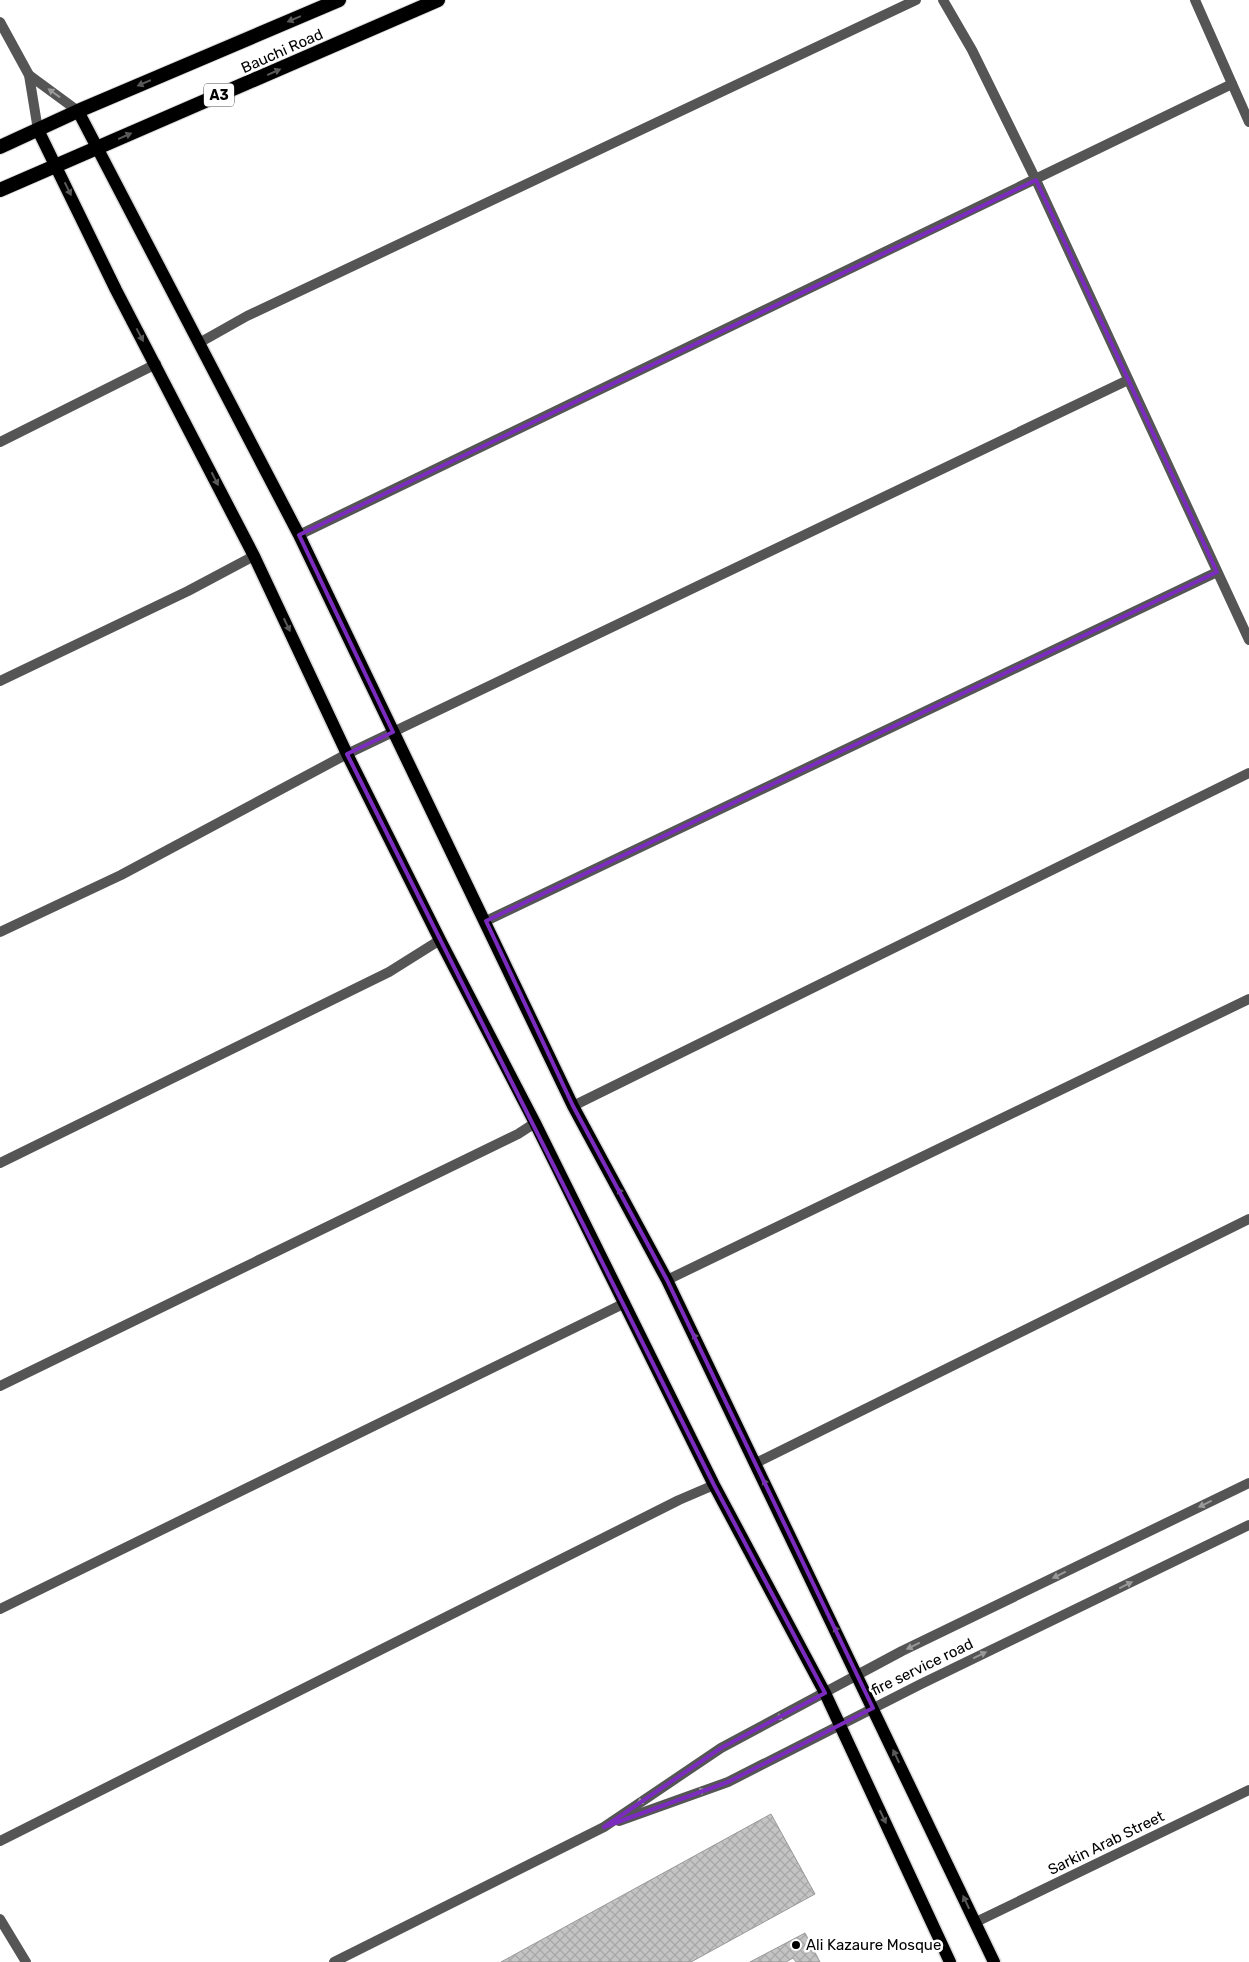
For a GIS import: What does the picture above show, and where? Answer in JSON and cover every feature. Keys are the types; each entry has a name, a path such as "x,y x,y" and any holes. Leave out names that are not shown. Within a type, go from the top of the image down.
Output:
{"highway":[{"name":"Bauchi Road","path":"0,147 78,111 338,0"},
{"name":"Bauchi Road","path":"0,190 438,0"}],"main road":[{"path":"78,111 299,535 573,1106 667,1280 994,1962"},
{"path":"38,130 116,290 254,556 348,754 440,940 535,1123 714,1485 840,1725 950,1962"}],"street":[{"path":"199,343 247,316 916,0"},
{"path":"943,0 972,50 1036,180 1249,640"},
{"path":"1195,0 1249,122"},
{"path":"0,22 29,76 38,130"},
{"path":"29,76 78,111"},
{"path":"299,535 1232,84"},
{"path":"0,442 156,364"},
{"path":"0,932 122,875 348,754 1128,380"},
{"path":"0,681 188,591 254,556"},
{"path":"486,922 1218,572"},
{"path":"573,1106 1249,773"},
{"path":"0,1163 390,972 440,940"},
{"path":"667,1280 1249,999"},
{"path":"0,1386 518,1134 535,1123"},
{"path":"756,1463 1249,1219"},
{"path":"0,1609 625,1303"},
{"path":"334,1962 604,1826 720,1748 911,1647 1249,1483"},
{"path":"0,1841 670,1504 714,1485"},
{"name":"fire service road","path":"604,1826 728,1782 873,1708 1249,1525"},
{"name":"Sarkin Arab Street","path":"976,1922 1249,1790"},
{"path":"0,1918 26,1962"}],"highlighted area":[{"path":"1036,180 1217,572 486,921 573,1106 667,1280 873,1708 728,1782 604,1827 721,1748 825,1693 714,1485 347,754 393,732 299,535"}],"building":[{"path":"771,1814 815,1894 691,1962 501,1962"},
{"name":"Ali Kazaure Mosque","path":"805,1933 820,1962 796,1962 793,1958 786,1962 750,1962"}],"place":[{"name":"Ali Kazaure Mosque","path":"796,1945"}]}
